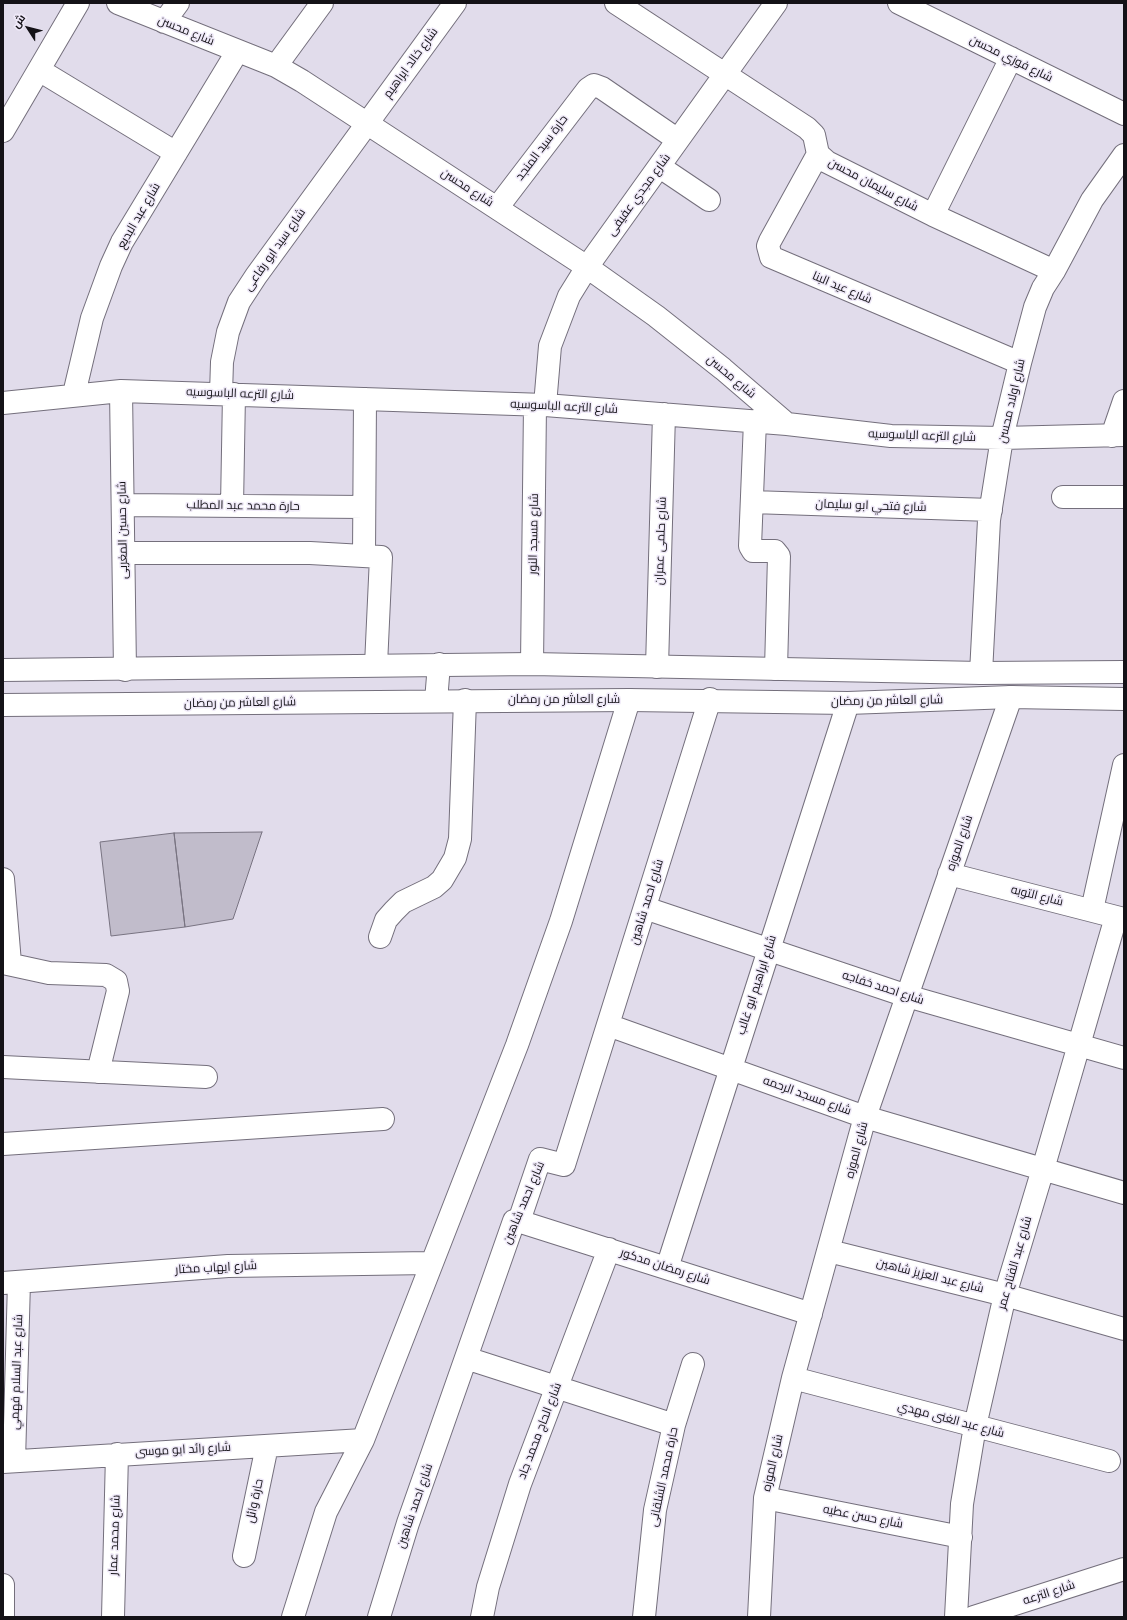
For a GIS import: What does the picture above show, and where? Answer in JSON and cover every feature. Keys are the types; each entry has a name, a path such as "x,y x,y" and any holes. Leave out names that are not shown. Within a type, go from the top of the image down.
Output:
{"street":[{"path":"3,131 78,3"},
{"name":"شارع محسن","path":"118,3 276,66 367,122 587,267 704,354 787,424"},
{"path":"164,22 178,3"},
{"path":"276,66 322,3"},
{"name":"شارع خالد ابراهيم","path":"367,122 455,3"},
{"name":"شارع مجدي عفيفى","path":"540,405 550,346 569,296 587,267 726,76 776,3"},
{"name":"شارع فوزي محسن","path":"899,3 1124,114"},
{"name":"شارع سليمان محسن","path":"625,5 726,76 807,128 814,135 818,154 827,162 933,216 1054,271"},
{"name":"شارع عبد البديع","path":"74,394 92,318 100,292 122,242 238,52"},
{"path":"933,216 1011,58"},
{"path":"39,70 176,153"},
{"name":"حارة سيد المنجد","path":"497,208 588,88 594,85 602,88 678,140"},
{"name":"شارع سيد ابو رفاعى","path":"232,506 228,394 222,362 228,332 240,302 256,276 367,122"},
{"name":"شارع عيد البنا","path":"818,154 770,241 768,246 771,257 1020,363"},
{"name":"شارع اولاد محسن","path":"981,673 991,510 1002,438 1035,307 1043,288 1054,271 1092,200 1124,154"},
{"path":"660,167 709,200"},
{"name":"شارع الترعه الباسوسيه","path":"3,403 121,390 540,405 755,421 890,436 1002,438 1118,435"},
{"name":"شارع حسين المغربى","path":"121,390 125,670"},
{"path":"364,555 366,399"},
{"path":"1118,435 1124,401"},
{"name":"شارع مسجد النور","path":"532,664 540,405"},
{"name":"شارع حلمى عمران","path":"657,667 664,414"},
{"path":"755,421 750,546 753,550 774,551 779,556 776,669"},
{"path":"1063,497 1124,497"},
{"name":"شارع فتحي ابو سليمان","path":"752,502 991,510"},
{"name":"حارة محمد عبد المطلب","path":"123,505 364,507"},
{"path":"124,553 364,555 381,557 376,665"},
{"path":"436,701 440,664"},
{"path":"3,670 125,670 440,664 532,664 981,673 1124,672"},
{"name":"شارع العاشر من رمضان","path":"3,705 465,700 710,700 848,703 1010,697 1124,699"},
{"name":"شارع الموزه","path":"759,1617 765,1498 793,1378 866,1117 1010,697"},
{"path":"380,937 386,920 394,911 403,902 434,887 446,875 455,858 460,839 465,700"},
{"path":"293,1617 326,1512 363,1440 430,1263 514,1052 561,921 629,700"},
{"name":"شارع احمد شاهين","path":"379,1617 408,1523 514,1221 518,1221 540,1159 564,1165 710,700"},
{"name":"شارع ابراهيم ابو غالب","path":"667,1268 848,703"},
{"path":"1092,910 1124,765"},
{"name":"شارع التوبه","path":"949,874 1120,918"},
{"path":"3,879 6,963 49,973 106,975 116,980 118,991 98,1072"},
{"name":"شارع احمد خفاجه","path":"645,908 907,996 1124,1058"},
{"name":"شارع عبد الفتاح عمر","path":"956,1617 962,1504 975,1426 1005,1295 1078,1045 1120,918"},
{"name":"شارع مسجد الرحمه","path":"608,1025 866,1117 1124,1193"},
{"path":"3,1067 206,1077"},
{"path":"3,1144 383,1119"},
{"name":"شارع رمضان مدكور","path":"518,1221 811,1314"},
{"name":"شارع الحاج محمد جاد","path":"482,1617 488,1587 520,1484 609,1249"},
{"name":"شارع عبد العزيز شاهين","path":"829,1251 1005,1295 1124,1329"},
{"name":"شارع ايهاب مختار","path":"11,1283 228,1266 430,1263"},
{"name":"شارع عبد السلام فهمي","path":"8,1462 11,1283"},
{"path":"466,1358 674,1426"},
{"name":"حارة محمد الشلقانى","path":"644,1617 655,1510 674,1426 693,1364"},
{"name":"شارع عبد الغنى مهدي","path":"793,1378 1109,1461"},
{"name":"شارع رائد ابو موسى","path":"8,1462 117,1454 363,1440"},
{"name":"حارة وائل","path":"244,1556 267,1446"},
{"name":"شارع محمد عمار","path":"113,1617 117,1454"},
{"name":"شارع حسن عطيه","path":"765,1498 961,1537"},
{"name":"شارع الترعه","path":"974,1617 1124,1569"},
{"path":"3,1586 3,1617"}],"building":[{"path":"262,832 233,919 185,927 174,833"},
{"path":"174,833 185,927 111,936 100,842"}]}
